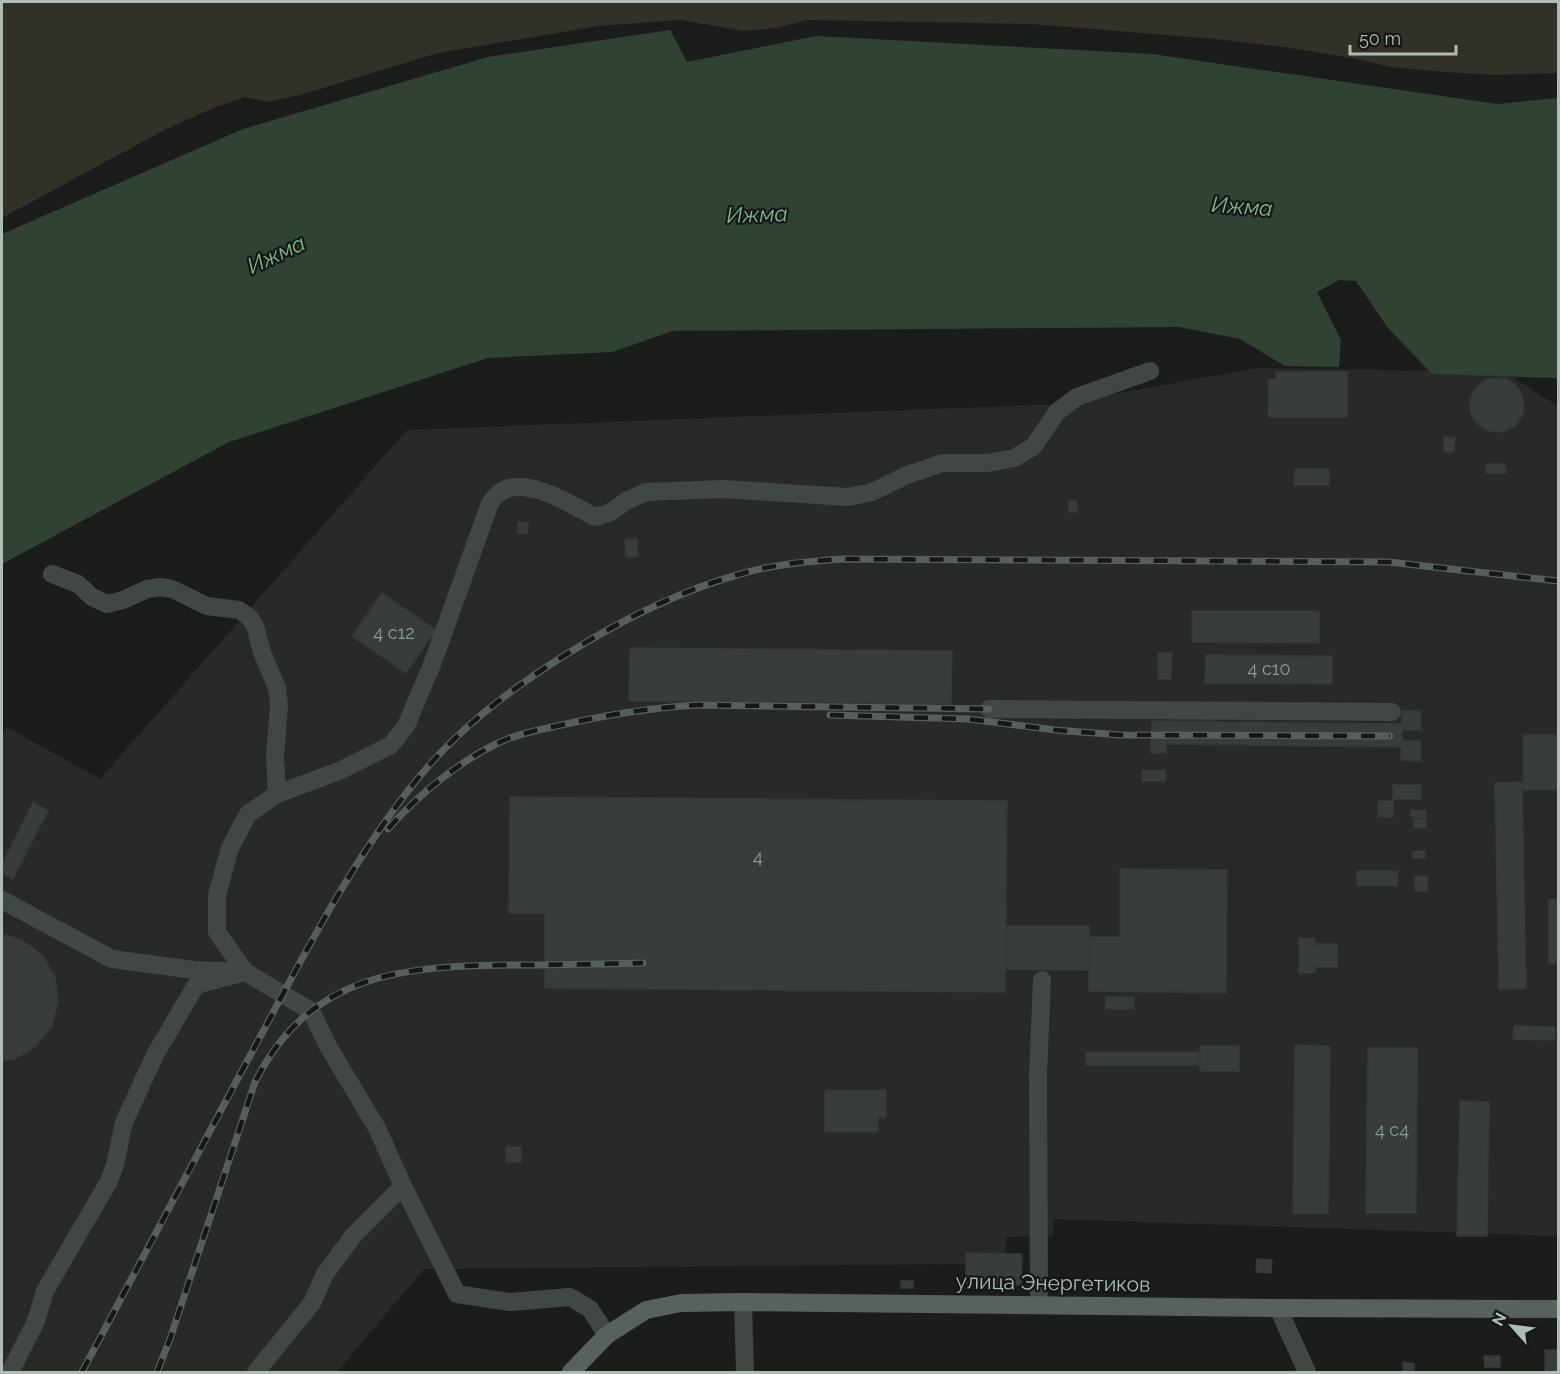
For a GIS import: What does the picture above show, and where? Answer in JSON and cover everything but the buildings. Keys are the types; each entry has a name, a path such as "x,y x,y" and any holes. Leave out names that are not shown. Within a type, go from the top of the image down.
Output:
{"main road":[{"name":"улица Энергетиков","path":"571,1372 607,1335 646,1310 681,1303 1558,1309"}],"street":[{"path":"607,1335 590,1309 570,1297 510,1302 457,1294 377,1128 328,1046 311,1011 245,972 217,932 217,895 230,848 248,814 277,794 339,771 391,746 406,726 433,662 490,503 499,493 509,488 533,488 595,517 611,512 626,501 646,492 723,489 848,497 872,492 907,475 943,463 988,463 1014,458 1033,447 1057,412 1077,397 1150,371"},
{"path":"52,574 78,584 92,597 107,604 123,600 147,589 160,587 207,606 239,610 249,617 255,626 262,652 277,688 279,705 275,757 277,794"},
{"path":"989,709 1392,712"},
{"path":"2,900 112,959 194,970 245,972"},
{"path":"10,1372 36,1321 45,1291 108,1183 115,1165 124,1122 170,1027 196,985 245,972"},
{"path":"1039,1305 1038,1074 1042,980"},
{"path":"256,1372 312,1303 325,1274 352,1236 403,1186"},
{"path":"743,1302 745,1372"},
{"path":"1278,1308 1307,1372"}],"shaded area":[{"path":"2,2 1558,2 1558,73 1497,75 1444,72 1391,67 1352,58 1216,39 1031,24 807,20 777,28 744,31 681,20 598,26 438,53 300,95 268,102 245,97 166,129 2,218"},
{"path":"1257,368 1504,372 1558,406 1558,1225 1556,1236 1054,1219 1053,1236 1006,1237 1006,1254 966,1264 424,1269 337,1372 2,1372 2,737 7,727 100,779 407,430 1059,404"}],"water":[{"name":"Ижма","path":"670,30 687,62 816,36 1152,54 1497,104 1558,98 1558,378 1432,374 1388,328 1356,281 1339,280 1317,292 1341,340 1339,367 1285,366 1240,339 1179,327 673,331 612,352 488,358 229,442 2,564 2,234 243,129 488,57"}],"railway":[{"path":"82,1372 302,958 342,888 387,819 427,767 481,715 541,671 627,619 672,598 744,573 793,563 843,559 1389,562 1558,581"},
{"path":"388,829 440,780 484,750 521,734 592,718 697,705 989,709"},
{"path":"830,715 968,719 1055,730 1120,735 1390,736"},
{"path":"157,1372 255,1082 277,1046 303,1018 331,997 363,983 433,968 643,963"}]}
